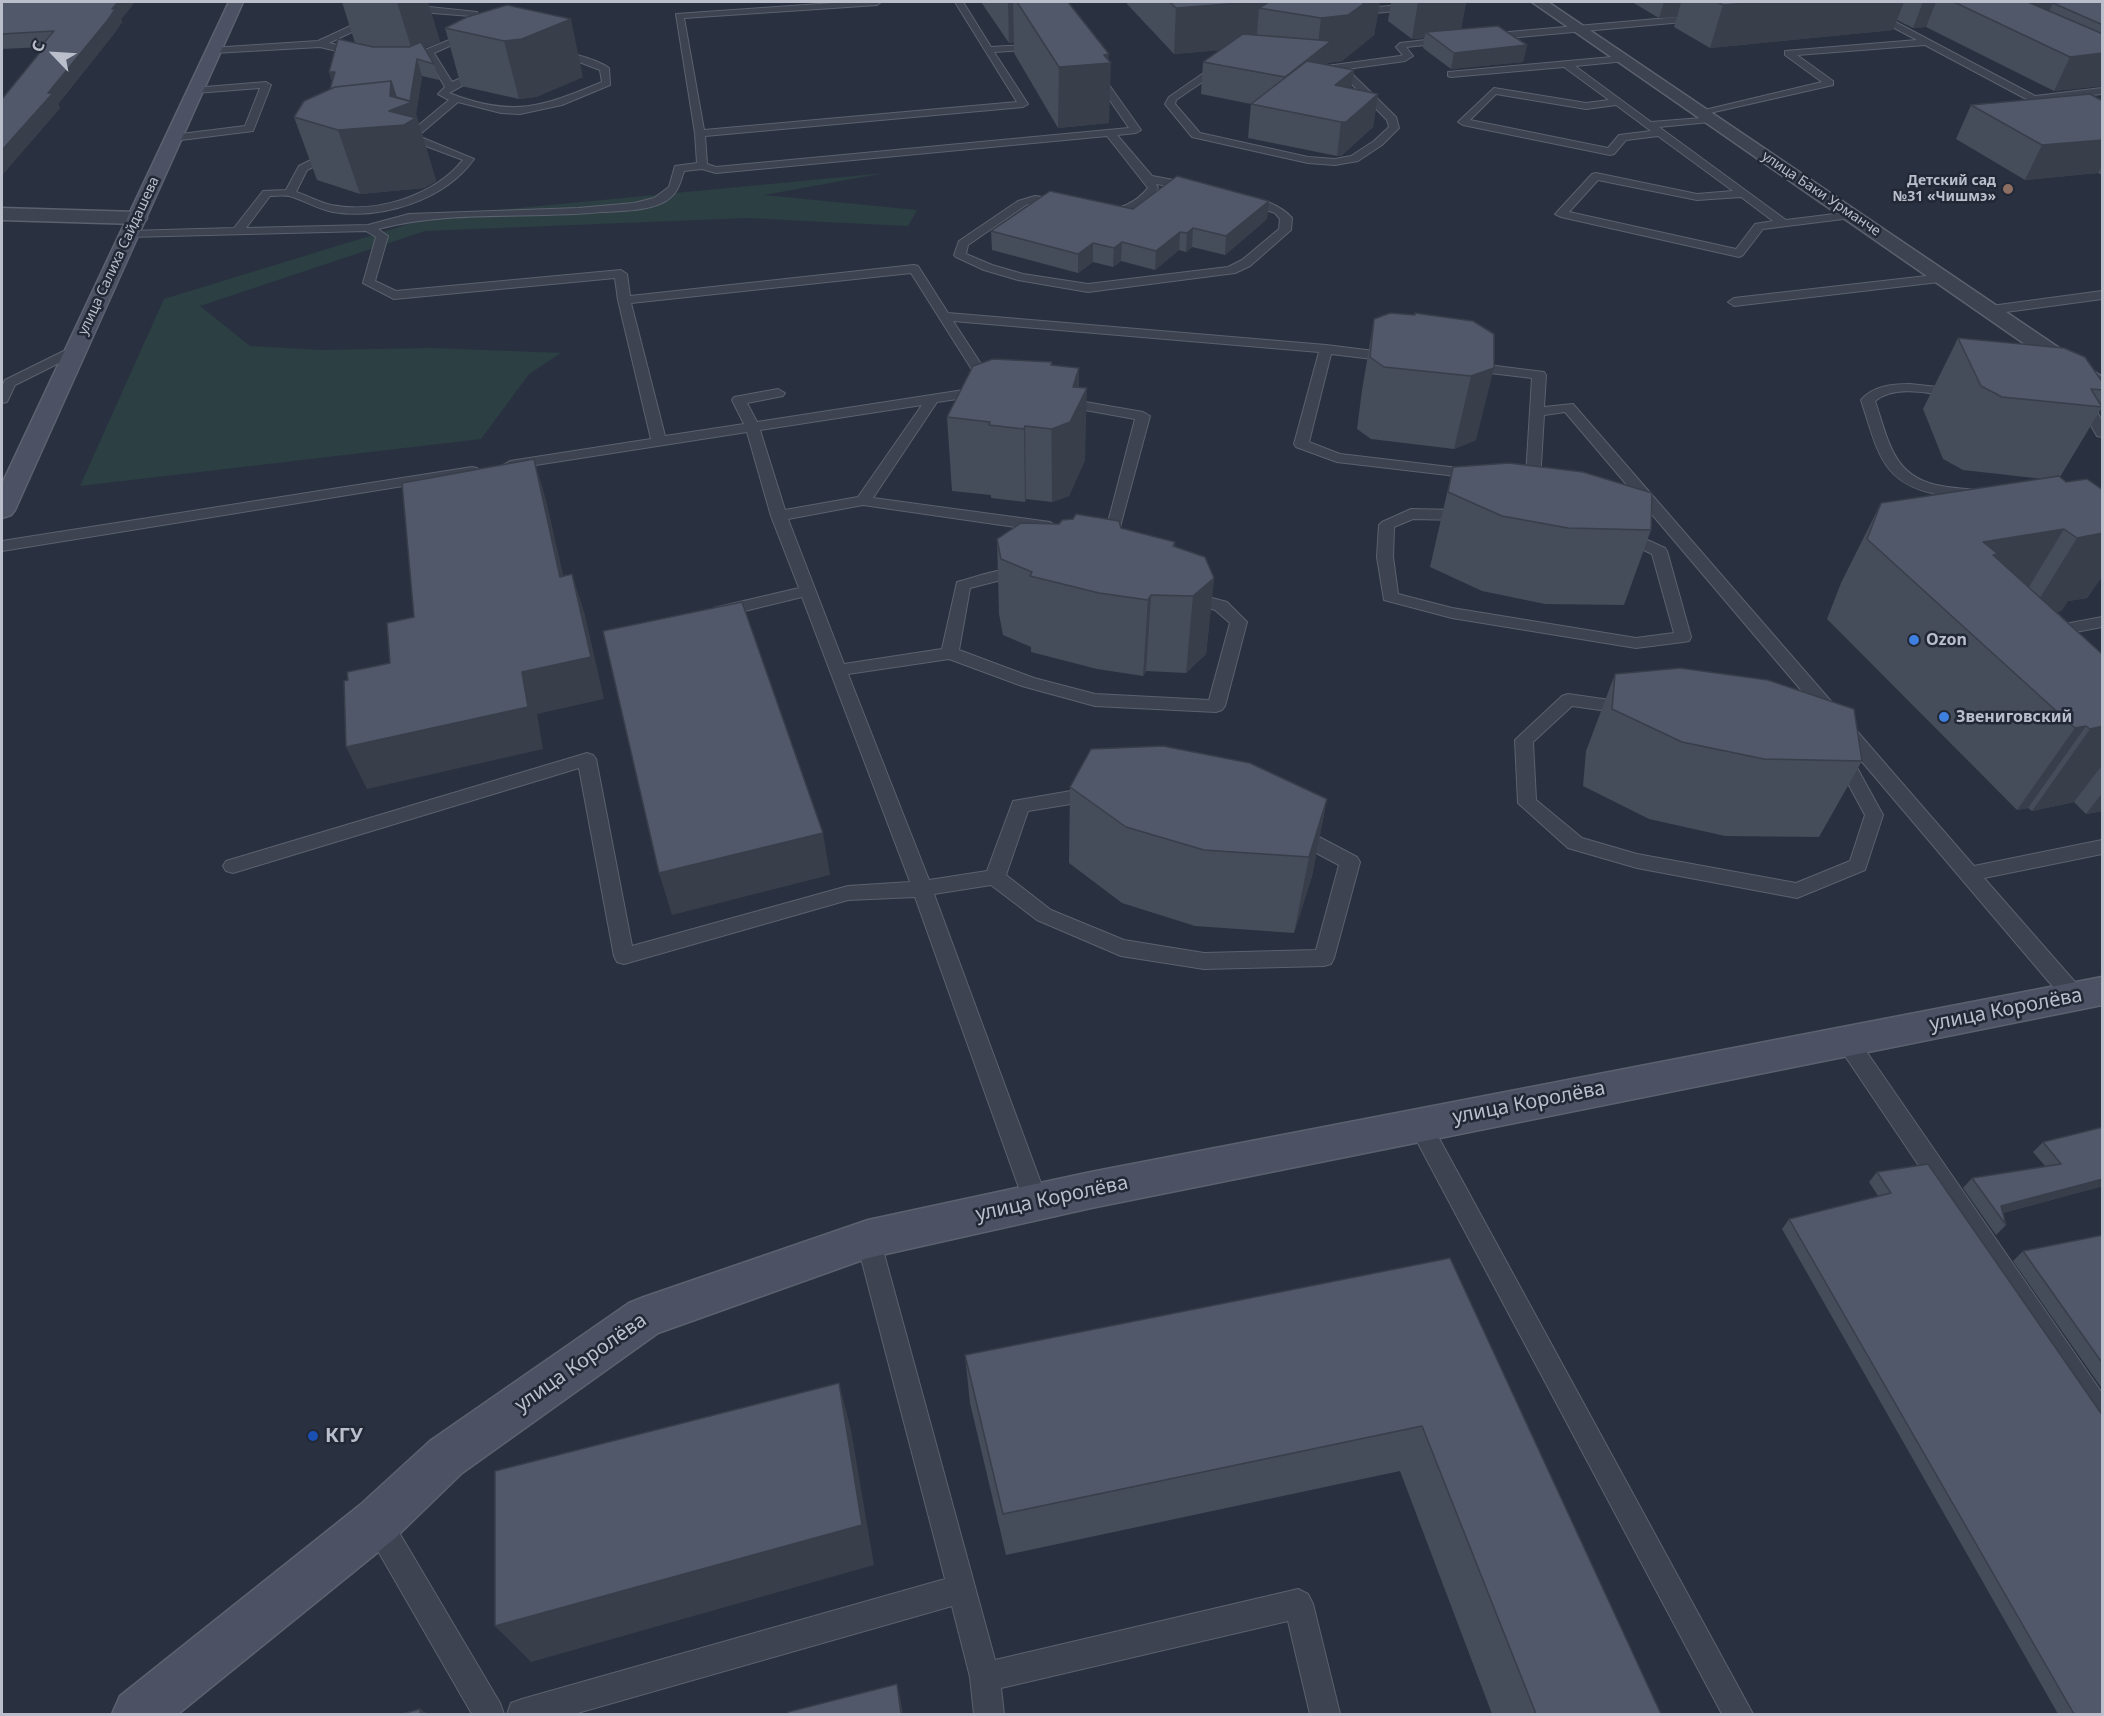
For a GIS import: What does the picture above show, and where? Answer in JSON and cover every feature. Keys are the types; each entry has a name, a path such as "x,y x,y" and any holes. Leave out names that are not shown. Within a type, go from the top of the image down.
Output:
{"street":[{"name":"улица Салиха Сайдашева","path":"3,502 236,2"},
{"name":"улица Баки Урманче","path":"1539,2 2103,387"},
{"path":"2,214 133,226"},
{"name":"улица Королёва","path":"138,1714 377,1522 446,1457 644,1317 868,1239 1036,1202 2088,994"}],"lane":[{"path":"702,166 700,133 677,13 877,2"},
{"path":"700,133 1023,104 958,2"},
{"path":"1874,4 1860,6 2033,99 2103,92"},
{"path":"1340,13 1420,6"},
{"path":"214,50 320,44 378,58 414,58 481,30 474,14 420,9 383,14 320,44"},
{"path":"1474,38 1707,18"},
{"path":"1305,68 1315,70 1402,59 1408,56 1401,48 1403,45 1462,39"},
{"path":"1649,125 1706,115 1830,83 1788,53 1928,42"},
{"path":"988,50 1053,45"},
{"path":"429,52 450,87"},
{"path":"493,67 450,87 443,94 507,111 527,111 550,106 607,83 604,68 575,57 541,54"},
{"path":"1451,74 1623,59"},
{"path":"1235,60 1221,63 1172,99 1170,104 1196,135 1308,160 1335,162 1354,159 1378,143 1394,128 1392,119 1340,67"},
{"path":"133,226 237,232 368,228 409,217 578,211 634,206 658,201 674,188 680,168 702,166 716,170 1136,130 1089,62"},
{"path":"1566,64 1784,224"},
{"path":"173,138 249,129 266,85 196,90"},
{"path":"1617,102 1586,106 1494,91 1462,123 1610,152 1623,137 1660,133"},
{"path":"411,137 456,99"},
{"path":"1110,133 1148,179 1153,188 1149,194 1123,213 1110,215 1035,199 1022,203 963,243 960,255 975,264 1064,286 1088,288 1231,270 1246,263 1285,230 1286,218 1279,211 1261,203 1230,196"},
{"path":"237,232 267,193 290,194 338,209 388,208 448,183 462,171 470,159 411,137 352,143 303,168 290,194"},
{"path":"1743,194 1697,197 1596,176 1561,214 1739,253 1759,226 1851,214"},
{"path":"1148,179 1210,191"},
{"path":"368,228 382,236 369,283 394,296 621,274 624,300 659,441"},
{"path":"2,546 659,441 997,391 914,269 624,300"},
{"path":"1734,302 1944,278"},
{"path":"1991,310 2103,295"},
{"path":"944,316 1326,349 1539,375 1533,481 1337,458 1301,444 1326,349"},
{"path":"2,399 10,383 76,349"},
{"path":"1968,394 1897,388 1876,392 1868,400 1891,463 1908,479 1938,490 1996,496"},
{"path":"778,393 739,400 752,427 779,516 922,889 1036,1202"},
{"path":"863,501 932,400"},
{"path":"1050,400 1143,416 1112,535 1088,532"},
{"path":"2103,402 2080,403 2103,433"},
{"path":"1537,412 1568,407 1969,874 2088,994"},
{"path":"779,516 863,501 1064,529"},
{"path":"1659,551 1683,637 1636,643 1452,613 1390,597 1385,557 1387,525 1412,514 1505,516 1619,532 1659,551 1692,550"},
{"path":"950,653 963,585 1009,573 1042,572"},
{"path":"704,615 808,591"},
{"path":"839,670 950,653 1028,682 1095,700 1216,706 1239,622 1221,606 1170,591"},
{"path":"2029,635 2103,622"},
{"path":"1844,759 1874,815 1858,865 1797,891 1637,861 1575,843 1527,803 1524,740 1568,700 1799,732 1844,759 1874,764"},
{"path":"233,866 587,759 624,956 848,893 922,889 995,877 1044,915 1121,948 1204,961 1324,958 1350,862 1276,823"},
{"path":"995,877 1020,806 1089,794 1112,794"},
{"path":"1969,874 2103,847"},
{"path":"1847,1041 2103,1415"},
{"path":"1420,1125 1738,1714"},
{"path":"868,1239 985,1677 989,1714"},
{"path":"377,1522 489,1714"},
{"path":"522,1714 962,1589"},
{"path":"985,1677 1298,1604 1325,1714"}],"green space":[{"path":"885,173 764,195 917,210 908,226 746,218 425,231 200,306 250,346 321,350 431,348 561,353 529,374 481,439 80,486 164,299 435,216"}],"building":[{"path":"2,2 118,2 107,21 48,93 53,93 2,150 2,99 46,45 42,45 54,31 2,34"},
{"path":"1017,2 1068,2 1109,54 1104,55 1111,63 1059,67"},
{"path":"1170,2 1253,2 1176,8"},
{"path":"1269,2 1366,2 1348,15 1321,18 1259,8"},
{"path":"1717,2 1759,2 1723,5"},
{"path":"1954,2 2028,2 2103,34 2103,53 2070,57"},
{"path":"2103,2 2103,25 2053,3"},
{"path":"507,5 571,19 522,39 504,41 445,28 467,17"},
{"path":"1498,26 1527,45 1454,53 1426,32"},
{"path":"1243,34 1331,41 1285,77 1203,62"},
{"path":"338,39 373,47 409,47 421,42 434,64 417,59 410,101 396,97 391,81 330,89 335,72 329,72"},
{"path":"1307,61 1354,70 1335,85 1378,94 1346,122 1251,104"},
{"path":"391,81 390,96 412,102 389,111 416,118 404,125 338,130 294,117 304,101 335,87"},
{"path":"2090,94 2103,101 2103,140 2042,145 1971,105"},
{"path":"1177,176 1269,201 1226,236 1193,228 1187,233 1180,232 1156,251 1122,242 1114,248 1093,243 1078,254 991,231 1050,191 1133,209"},
{"path":"1390,313 1415,315 1415,313 1473,321 1494,334 1494,368 1471,376 1384,367 1370,357 1374,319"},
{"path":"1958,338 2064,348 2085,357 2103,383 2103,390 2091,389 2102,407 2002,397 1981,386"},
{"path":"993,359 1052,362 1051,365 1079,368 1073,387 1087,388 1070,422 1052,429 1025,426 1024,429 947,417 973,366"},
{"path":"534,459 560,577 572,574 591,657 522,672 528,707 346,747 344,681 348,680 347,672 390,663 387,623 414,617 402,483"},
{"path":"1509,463 1583,472 1652,493 1651,530 1568,528 1502,516 1448,492 1453,467"},
{"path":"2059,476 2066,482 2087,479 2103,490 2103,533 2077,538 2064,529 1983,542 1998,554 1993,555 2101,653 2103,652 2103,726 2090,729 2086,726 2075,728 1867,539 1881,503"},
{"path":"1076,514 1119,521 1121,528 1175,542 1173,546 1205,557 1214,578 1193,596 1151,595 1148,600 1099,593 1030,576 1032,572 1001,559 997,539 1021,523 1059,524 1062,520 1073,519"},
{"path":"742,602 823,833 659,873 603,631"},
{"path":"1680,668 1768,680 1854,709 1862,761 1764,759 1682,742 1612,709 1615,674"},
{"path":"1163,746 1250,763 1327,799 1309,857 1204,850 1126,827 1070,787 1091,749"},
{"path":"2103,1127 2103,1179 2001,1206 2006,1225 1972,1178 2061,1164 2043,1142"},
{"path":"1928,1164 2103,1416 2103,1714 2074,1714 1789,1219 1891,1193 1877,1172"},
{"path":"2103,1235 2103,1364 2023,1251"},
{"path":"1450,1258 1661,1714 1536,1714 1422,1426 1003,1514 965,1355"},
{"path":"839,1383 862,1525 495,1626 495,1471"},
{"path":"897,1684 901,1714 788,1714 788,1712"},
{"path":"420,1709 420,1714 402,1714"}],"place":[{"name":"Детский сад №31 «Чишмэ»","path":"2008,189"},
{"name":"Ozon","path":"1914,640"},
{"name":"Звениговский","path":"1944,717"},
{"name":"КГУ","path":"313,1436"}]}
